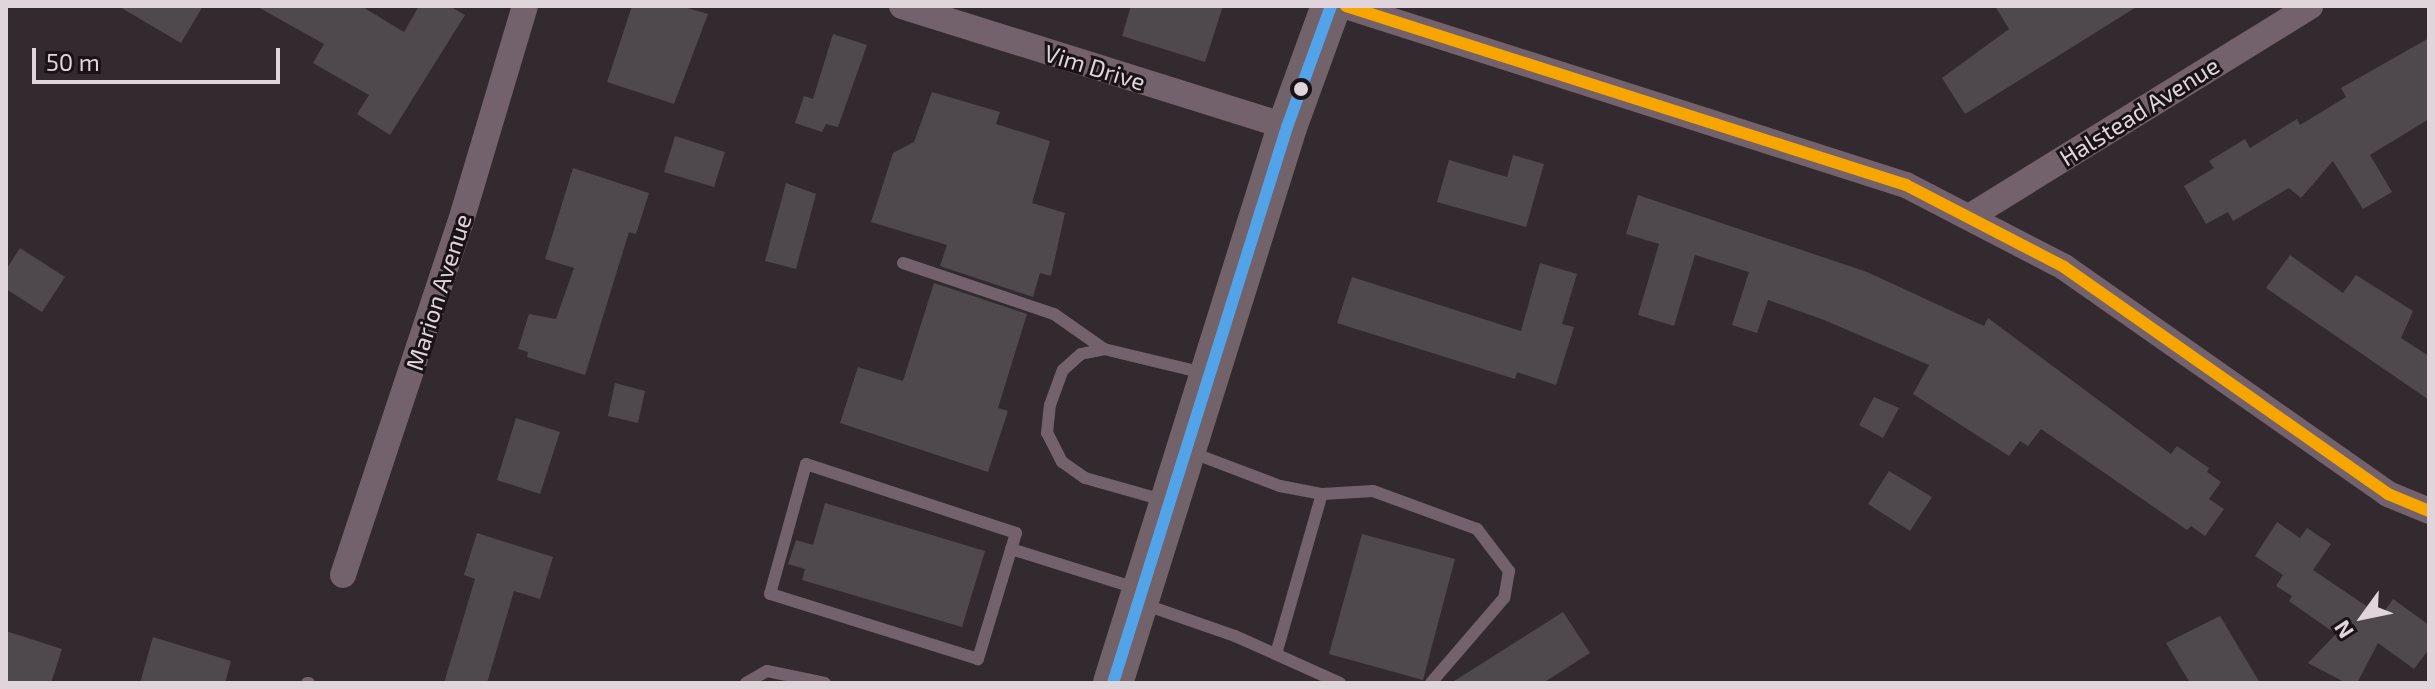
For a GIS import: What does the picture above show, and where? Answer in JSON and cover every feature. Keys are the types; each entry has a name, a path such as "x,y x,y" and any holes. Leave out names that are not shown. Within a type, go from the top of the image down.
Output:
{"main road":[{"path":"1113,683 1287,127 1331,6"}],"street":[{"name":"Marion Avenue","path":"343,575 460,224 525,6"},
{"name":"Vim Drive","path":"902,6 1287,127"},
{"path":"1346,6 1906,185 2064,267 2388,494 2429,511"},
{"name":"Halstead Avenue","path":"1969,217 2310,6"}],"lane":[{"path":"903,263 1054,314 1104,349 1210,374"},
{"path":"1104,349 1081,354 1063,370 1050,405 1047,433 1062,462 1085,478 1170,502"},
{"path":"1186,450 1280,486 1322,494 1373,491 1477,529 1509,571 1504,598 1431,683"},
{"path":"806,464 1016,533 1011,549 978,659 770,594 806,464"},
{"path":"1276,654 1322,494"},
{"path":"1011,549 1140,596 1340,683"},
{"path":"746,683 767,671 825,683"}],"building":[{"path":"118,6 203,6 181,43"},
{"path":"256,6 361,6 404,32 419,6 449,6 465,15 390,135 357,114 369,95 313,63 324,44"},
{"path":"632,6 681,6 708,14 674,104 607,82"},
{"path":"1131,6 1223,6 1205,62 1122,36"},
{"path":"1995,6 2138,6 1965,114 1942,78 2009,29"},
{"path":"833,34 867,45 838,127 826,124 822,132 795,123 804,96 813,99"},
{"path":"2429,38 2429,119 2370,155 2392,192 2363,209 2333,161 2301,198 2289,188 2233,221 2228,212 2206,224 2184,186 2214,168 2209,161 2245,139 2250,148 2297,119 2300,125 2346,97 2341,88"},
{"path":"932,92 1000,112 996,124 1050,141 1032,203 1065,213 1051,276 1040,273 1033,297 940,266 947,245 871,222 893,153 914,142"},
{"path":"675,136 725,152 714,187 664,172"},
{"path":"1513,155 1544,164 1526,227 1437,202 1449,160 1507,177"},
{"path":"573,168 649,193 636,234 629,232 585,375 527,357 528,352 518,349 529,314 556,319 574,268 545,259"},
{"path":"786,183 816,194 796,269 765,261"},
{"path":"1638,195 1867,272 1984,326 1988,318 2171,454 2177,446 2209,468 2207,472 2221,482 2209,499 2224,509 2205,536 2191,526 2187,530 2041,429 2028,446 2020,441 2009,456 1913,394 1929,365 1824,320 1768,300 1757,333 1732,325 1749,272 1695,255 1674,326 1638,315 1659,244 1626,234"},
{"path":"20,248 65,277 42,312 6,289 6,270"},
{"path":"2290,255 2343,293 2356,275 2413,311 2401,338 2429,356 2429,400 2266,288"},
{"path":"1540,263 1577,274 1562,324 1574,327 1556,385 1517,372 1515,379 1337,323 1352,277 1521,331"},
{"path":"934,283 1027,314 998,408 1008,411 988,472 840,423 858,367 903,381"},
{"path":"615,383 645,391 638,423 608,416"},
{"path":"1874,397 1899,408 1883,438 1859,425"},
{"path":"516,418 560,432 540,494 497,480"},
{"path":"1889,471 1932,497 1910,531 1868,504"},
{"path":"825,503 985,551 962,627 802,580 805,569 788,564 796,540 813,545"},
{"path":"2277,522 2300,538 2307,528 2331,544 2313,570 2381,616 2393,599 2429,625 2429,649 2414,669 2378,643 2357,683 2346,683 2308,663 2336,634 2289,601 2292,596 2276,586 2283,575 2255,556"},
{"path":"477,533 553,557 540,599 514,591 487,683 444,683 475,579 464,575"},
{"path":"1362,534 1455,559 1423,680 1329,654"},
{"path":"1563,612 1590,653 1543,683 1451,683"},
{"path":"2220,616 2260,683 2190,683 2166,643"},
{"path":"6,631 62,649 51,683 6,683"},
{"path":"153,637 231,661 225,683 140,683"}],"transit line":[{"path":"1113,683 1287,127 1331,6"},
{"path":"1346,6 1906,185 2064,267 2388,494 2429,511"}]}
